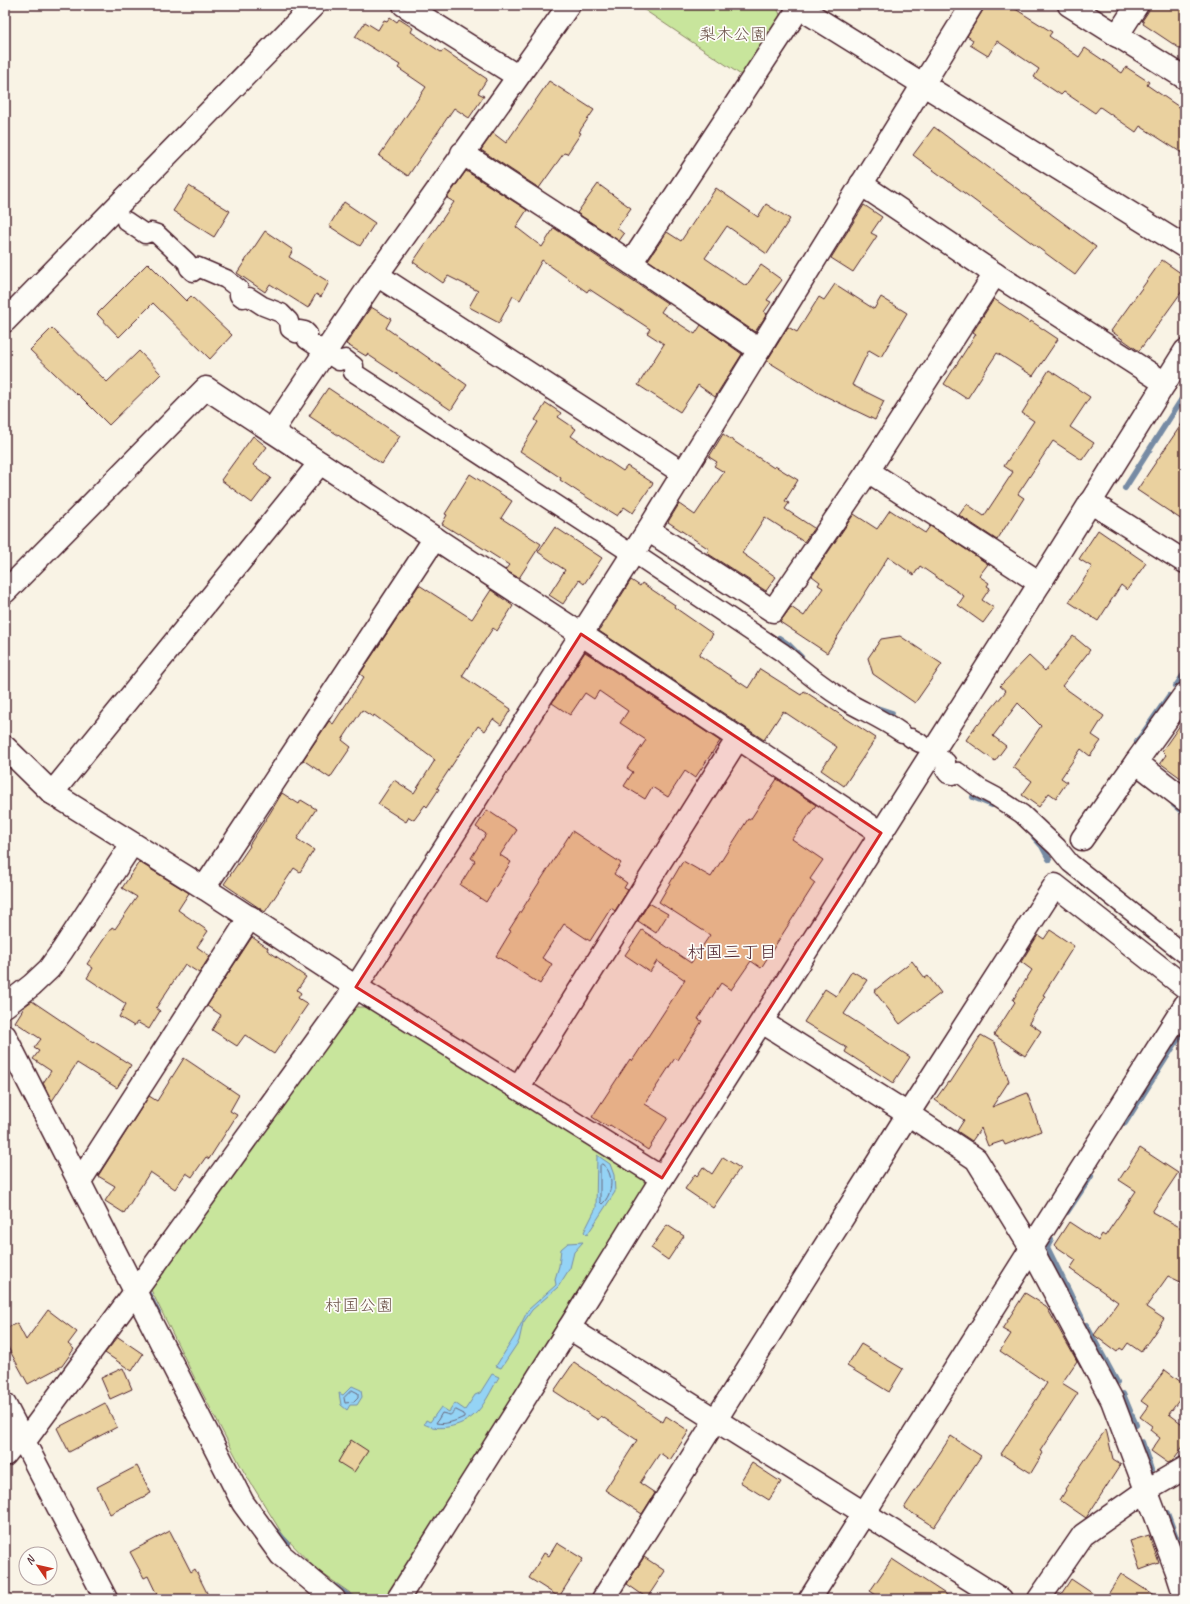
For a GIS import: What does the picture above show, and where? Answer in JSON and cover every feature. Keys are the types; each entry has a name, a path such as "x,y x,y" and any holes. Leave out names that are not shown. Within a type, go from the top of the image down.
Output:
{"street":[{"path":"5,322 314,5"},
{"path":"404,5 517,76"},
{"path":"272,431 377,275 568,5"},
{"path":"5,1455 22,1438 135,1292 356,987 648,530 972,5"},
{"path":"1069,5 1185,78"},
{"path":"1117,36 1137,5"},
{"path":"631,264 797,6 1185,247"},
{"path":"462,153 759,350"},
{"path":"861,184 995,274 1165,382"},
{"path":"126,221 145,234 151,232 157,234 187,262 191,270 198,267 226,279 240,289 241,296 249,297 264,306 281,313 302,337"},
{"path":"648,530 772,611 868,471 995,274"},
{"path":"377,275 683,472"},
{"path":"398,1599 662,1178 1040,583 1185,351"},
{"path":"341,363 623,548"},
{"path":"5,592 206,388 581,634 881,834"},
{"path":"52,793 320,463"},
{"path":"868,471 1040,583"},
{"path":"1090,502 1185,562"},
{"path":"204,888 435,538"},
{"path":"641,558 783,653 803,671 826,688 851,704 888,723 911,738"},
{"path":"1082,839 1185,694"},
{"path":"518,1088 738,738"},
{"path":"5,747 52,793 250,917 356,987 662,1178"},
{"path":"1136,762 1185,800"},
{"path":"948,764 979,788 1022,814 1057,847 1070,863 1185,954"},
{"path":"5,1006 32,985 49,969 132,844"},
{"path":"603,1599 908,1114 1055,885 1185,987"},
{"path":"80,1181 250,917"},
{"path":"810,1599 1185,1004"},
{"path":"762,1022 908,1114 976,1159 1031,1248 1112,1400 1147,1490 1185,1597"},
{"path":"5,1036 243,1503 281,1555 334,1599"},
{"path":"569,1328 1000,1599"},
{"path":"5,1405 106,1599"},
{"path":"1039,1599 1083,1535 1147,1490 1185,1468"}],"highlighted area":[{"path":"581,634 881,833 662,1178 356,987"}],"green space":[{"name":"梨木公園","path":"637,5 776,5 781,17 741,75"},
{"name":"村国公園","path":"353,1007 366,1007 598,1152 641,1177 645,1183 645,1190 385,1599 359,1599 317,1570 283,1535 244,1472 198,1385 151,1290"}],"water":[{"path":"597,1155 610,1164 614,1175 615,1192 587,1235 584,1232 596,1208"},
{"path":"583,1242 574,1252 570,1268 558,1287 532,1310 523,1323 519,1341 501,1368 496,1366 515,1336 528,1310 556,1285 555,1279 559,1266 561,1249 568,1243"},
{"path":"492,1374 499,1377 484,1403 468,1420 456,1425 442,1428 436,1428 424,1424 426,1420 430,1422 441,1407 449,1412 455,1403 465,1410 475,1395 480,1393"},
{"path":"352,1386 361,1390 362,1397 357,1405 350,1405 347,1410 341,1405 339,1393 343,1395"}],"building":[{"path":"986,5 1009,5 1052,32 1049,36 1079,57 1085,48 1122,73 1126,67 1149,82 1147,85 1185,111 1185,155 1140,126 1136,132 1100,107 1095,113 1064,92 1061,95 1034,77 1039,69 997,41 988,56 970,45 973,40 967,36"},
{"path":"1149,5 1185,5 1185,52 1143,24 1144,22 1142,21 1148,12"},
{"path":"390,17 397,22 399,19 413,28 411,32 441,52 444,50 487,79 478,93 484,96 469,118 454,108 408,176 379,156 426,87 398,68 400,65 355,37 365,22 378,30 384,20 387,21"},
{"path":"549,81 594,110 579,132 581,133 567,154 564,153 539,188 481,150 493,133 506,143"},
{"path":"934,127 1096,247 1075,275 913,155"},
{"path":"466,171 527,210 516,227 542,247 554,228 667,303 661,312 695,334 701,325 742,354 715,397 698,385 680,412 638,385 664,344 647,333 650,329 589,289 587,292 542,260 520,300 513,296 499,323 469,307 478,291 448,276 443,283 413,262 454,202 447,198"},
{"path":"598,184 631,208 617,228 624,234 619,241 577,213"},
{"path":"189,186 230,211 214,237 173,211"},
{"path":"716,188 758,217 766,204 790,219 767,254 727,226 705,258 746,286 761,265 782,280 767,300 771,302 764,312 767,314 755,332 648,260 667,232 681,241"},
{"path":"344,202 375,223 360,246 329,226"},
{"path":"864,205 882,217 871,233 877,236 853,272 831,258"},
{"path":"265,231 293,250 289,257 329,282 321,297 316,294 308,308 270,284 265,292 237,273"},
{"path":"1162,260 1185,276 1185,287 1139,351 1111,331"},
{"path":"148,263 186,301 191,296 232,335 210,359 153,303 119,337 97,314"},
{"path":"835,284 874,309 881,297 907,313 881,357 869,350 852,385 884,401 875,420 819,393 767,361 788,327 797,332 819,297 824,300"},
{"path":"994,299 1030,323 1031,321 1058,339 1033,376 997,353 967,399 944,384 976,334 973,332"},
{"path":"371,307 391,319 386,328 467,385 451,410 367,354 366,356 346,344"},
{"path":"52,328 107,382 139,351 161,374 109,425 30,350"},
{"path":"1049,370 1090,397 1070,427 1094,443 1082,460 1053,441 1018,494 1024,498 997,540 959,515 967,504 984,516 1013,472 1004,466 1034,421 1022,413"},
{"path":"328,388 400,436 382,464 309,416"},
{"path":"546,403 561,413 558,417 576,429 571,436 623,471 627,466 653,483 633,513 624,507 617,516 560,480 561,478 520,451 538,422 535,420"},
{"path":"1185,419 1185,522 1137,490"},
{"path":"723,434 774,468 775,466 798,480 785,501 789,503 785,509 814,528 804,542 765,517 742,553 776,577 766,591 707,553 709,549 668,522 679,504 695,515 724,472 714,466 717,462 709,457"},
{"path":"253,436 267,447 253,465 271,478 252,503 221,480"},
{"path":"470,474 512,501 501,518 541,544 519,578 505,570 509,565 442,524 447,515 445,514"},
{"path":"890,510 925,533 930,526 988,564 979,576 989,583 987,586 990,588 982,600 994,608 983,623 958,605 964,596 920,566 914,575 888,557 827,653 780,622 791,607 804,616 823,588 818,585 820,582 812,576 854,514 877,529"},
{"path":"555,527 602,558 584,584 579,580 563,604 549,595 565,570 538,552"},
{"path":"1098,530 1146,563 1127,590 1121,585 1098,621 1069,602 1092,567 1079,559"},
{"path":"631,580 640,586 642,583 675,605 674,607 713,634 699,655 748,688 760,669 801,695 804,691 876,738 844,786 821,770 837,747 783,711 764,740 599,631"},
{"path":"419,585 472,619 491,590 513,606 497,631 493,628 462,676 511,709 501,725 493,719 485,731 478,726 437,788 439,789 427,807 425,805 414,820 409,817 406,822 378,804 394,780 414,793 435,760 374,715 373,717 362,710 342,740 351,747 330,778 303,760 329,721 333,724 364,677 360,674"},
{"path":"900,636 942,664 915,703 873,674 868,658 881,639"},
{"path":"1073,636 1090,650 1062,686 1104,716 1092,735 1101,741 1090,756 1081,749 1061,778 1067,782 1056,798 1049,793 1039,807 1022,795 1032,781 1013,767 1041,726 1018,703 993,736 1006,746 995,761 966,740 977,724 978,725 1006,691 1000,686 1029,656 1045,671"},
{"path":"585,652 720,741 695,778 685,771 668,797 652,787 645,799 624,786 633,772 627,768 646,740 620,723 628,711 599,691 594,699 585,693 570,715 552,703"},
{"path":"1185,718 1185,781 1160,763 1166,755 1162,751"},
{"path":"777,779 816,805 792,839 823,860 810,879 815,883 761,968 751,961 731,990 721,983 698,1019 702,1021 678,1060 675,1058 645,1104 668,1118 648,1150 610,1125 608,1127 592,1117 630,1059 632,1061 685,980 657,961 650,972 625,955 642,930 691,963 710,935 659,902 683,861 711,877 748,819 750,820"},
{"path":"282,793 299,804 301,800 316,809 297,839 314,850 300,872 294,868 265,912 224,884 250,846 249,845"},
{"path":"487,810 517,830 500,855 511,862 486,902 460,885 475,861 471,858 486,834 476,827"},
{"path":"572,831 621,863 614,874 627,883 624,888 628,890 615,911 611,908 590,941 564,924 542,958 552,964 540,984 496,956 511,931 509,930"},
{"path":"139,862 189,893 178,910 208,931 197,947 210,956 199,973 185,964 156,1008 160,1011 149,1029 137,1022 134,1026 119,1017 126,1004 87,978 93,968 87,964 112,927 115,929 137,897 122,888"},
{"path":"649,903 668,914 656,933 638,921"},
{"path":"1050,930 1074,946 1043,995 1045,996 1029,1023 1041,1031 1025,1056 994,1035 1015,1002 1013,1000 1032,970 1021,962 1038,935 1044,939"},
{"path":"252,937 268,948 267,950 306,977 297,990 301,993 298,998 308,1004 274,1054 245,1035 237,1046 212,1030 221,1015 207,1006"},
{"path":"912,961 925,978 928,976 941,993 900,1024 874,991"},
{"path":"852,971 867,980 844,1014 910,1057 893,1083 845,1052 847,1048 804,1022 825,989 836,996"},
{"path":"32,1001 93,1042 131,1065 117,1088 77,1063 52,1101 43,1083 51,1071 33,1059 39,1051 34,1048 41,1039 15,1022 25,1006"},
{"path":"981,1035 995,1043 1009,1081 992,1107 1027,1093 1041,1131 1005,1145 1003,1141 988,1146 981,1128 972,1141 957,1131 964,1120 935,1100 948,1082 950,1083"},
{"path":"184,1058 239,1095 230,1111 237,1115 209,1159 206,1157 192,1177 186,1173 175,1189 150,1172 124,1213 105,1201 115,1186 98,1176 149,1096 157,1101"},
{"path":"1140,1148 1178,1173 1152,1212 1185,1230 1185,1284 1168,1276 1146,1307 1164,1319 1141,1352 1128,1343 1123,1350 1120,1348 1117,1352 1094,1335 1118,1302 1070,1269 1076,1260 1054,1245 1069,1222 1098,1241 1102,1234 1105,1236 1136,1191 1119,1180"},
{"path":"723,1157 740,1168 713,1208 685,1189 695,1174 697,1176 703,1167 712,1174"},
{"path":"667,1225 684,1236 668,1260 651,1248"},
{"path":"1025,1293 1046,1306 1077,1361 1062,1383 1078,1393 1040,1451 1043,1453 1031,1473 1001,1454 1047,1383 1000,1351 1011,1334 1002,1329"},
{"path":"48,1310 77,1332 68,1344 74,1349 62,1366 28,1384 5,1342 5,1329 17,1323 26,1340"},
{"path":"118,1337 143,1354 132,1371 105,1353"},
{"path":"861,1344 903,1369 889,1392 847,1366"},
{"path":"574,1362 663,1422 666,1416 689,1431 670,1460 660,1453 640,1483 655,1493 642,1514 605,1490 637,1440 601,1416 598,1420 554,1391"},
{"path":"123,1368 132,1389 110,1399 101,1378"},
{"path":"1165,1370 1185,1385 1185,1392 1169,1414 1185,1426 1185,1444 1172,1461 1168,1463 1151,1451 1160,1438 1150,1430 1152,1426 1140,1417 1148,1406 1141,1401"},
{"path":"105,1403 117,1427 69,1452 57,1428"},
{"path":"1106,1429 1113,1459 1121,1464 1086,1518 1060,1500 1066,1490 1065,1489"},
{"path":"951,1436 981,1456 934,1527 904,1508"},
{"path":"351,1440 368,1451 354,1472 338,1462"},
{"path":"752,1463 781,1482 769,1500 740,1482"},
{"path":"137,1466 151,1493 110,1514 97,1487"},
{"path":"170,1531 191,1572 195,1569 210,1599 159,1599 148,1576 144,1578 130,1552"},
{"path":"1149,1535 1159,1563 1140,1570 1130,1541"},
{"path":"557,1543 583,1559 559,1597 529,1578 544,1553 549,1556"},
{"path":"644,1557 665,1571 647,1598 627,1584"},
{"path":"892,1559 953,1599 882,1599 870,1591"},
{"path":"1121,1574 1160,1599 1105,1599"},
{"path":"1071,1579 1101,1599 1058,1599"}],"waterway":[{"path":"1125,488 1185,394"},
{"path":"779,638 789,645 801,657"},
{"path":"1176,686 1185,673"},
{"path":"1137,742 1169,696"},
{"path":"874,707 892,713"},
{"path":"973,797 992,805"},
{"path":"1174,805 1185,814"},
{"path":"1034,837 1042,846 1049,859"},
{"path":"1125,1123 1185,1028"},
{"path":"1067,1212 1091,1176"},
{"path":"1051,1240 1047,1247 1082,1318"},
{"path":"149,1295 158,1313"},
{"path":"1086,1325 1117,1382"},
{"path":"1123,1394 1130,1411"},
{"path":"1132,1416 1136,1425"},
{"path":"1142,1442 1151,1470"},
{"path":"1167,1513 1180,1548"},
{"path":"276,1531 287,1543"},
{"path":"334,1586 353,1599"}],"district":[{"name":"村国三丁目","path":"732,952"}]}
